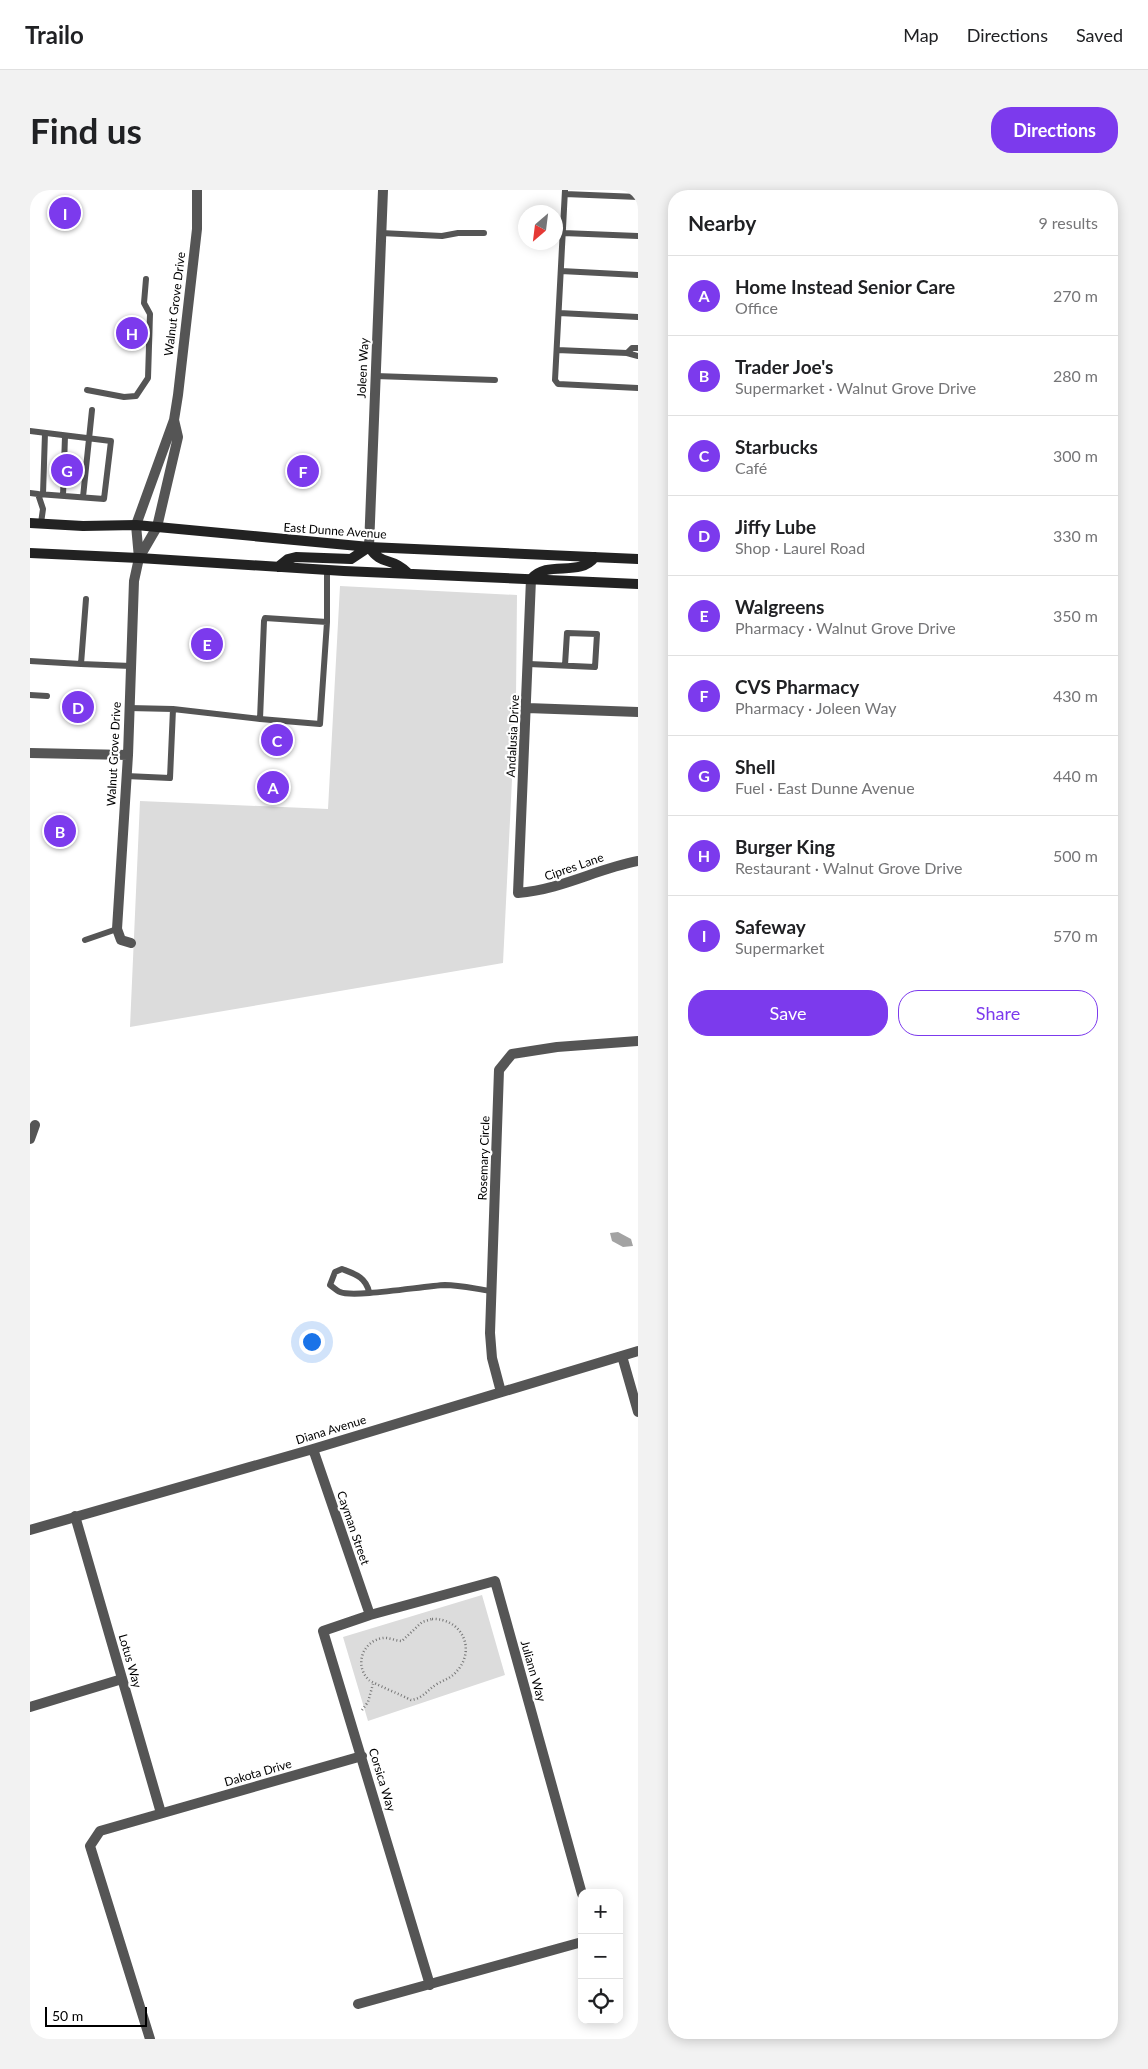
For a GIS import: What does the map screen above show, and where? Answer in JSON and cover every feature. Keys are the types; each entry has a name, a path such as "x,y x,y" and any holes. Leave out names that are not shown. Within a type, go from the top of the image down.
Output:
{"main road":[{"name":"East Dunne Avenue","path":"30,523 136,525 369,547 638,559"},
{"path":"278,567 288,558 296,557 350,559 369,547 378,559 396,563 408,574"},
{"path":"30,554 638,584"},
{"path":"531,579 544,569 581,568 590,564 595,557"}],"street":[{"name":"Walnut Grove Drive","path":"117,929 128,755 134,581 139,558 136,525 174,420 197,229 197,190"},
{"name":"Joleen Way","path":"369,547 383,190"},
{"name":"Walnut Grove Drive","path":"139,558 157,527 178,438 174,420"},
{"name":"Andalusia Drive","path":"518,893 529,664 531,579"},
{"path":"527,708 638,712"},
{"path":"30,753 128,755"},
{"name":"Cipres Lane","path":"518,893 544,891 621,864 638,862"},
{"path":"117,929 121,940 131,943"},
{"name":"Rosemary Circle","path":"501,1392 492,1358 491,1291 498,1155 499,1070 512,1054 557,1047 638,1041"},
{"path":"30,1139 35,1125"},
{"name":"Diana Avenue","path":"30,1530 313,1449 638,1351"},
{"path":"622,1356 638,1412"},
{"name":"Cayman Street","path":"313,1449 370,1615"},
{"name":"Lotus Way","path":"75,1516 161,1813"},
{"name":"Juliann Way","path":"370,1615 494,1581 581,1889"},
{"name":"Corsica Way","path":"370,1615 323,1631 430,1985"},
{"path":"30,1707 122,1679"},
{"name":"Dakota Drive","path":"150,2039 90,1846 100,1831 362,1756"},
{"path":"358,2004 578,1943"}],"lane":[{"path":"638,197 565,192 563,233 638,236"},
{"path":"381,234 442,236 458,233 484,233"},
{"path":"562,250 556,380 558,384 638,388"},
{"path":"561,271 638,275"},
{"path":"87,390 124,397 136,396 143,388 148,378 150,314 144,303 146,279"},
{"path":"559,314 638,317"},
{"path":"627,353 632,348 638,348"},
{"path":"557,350 627,353 638,356"},
{"path":"375,376 495,380"},
{"path":"83,497 92,410"},
{"path":"30,431 111,441 104,498 30,493"},
{"path":"41,524 45,433"},
{"path":"63,496 65,436"},
{"path":"129,708 173,709 320,724 327,570"},
{"path":"81,664 86,598"},
{"path":"260,719 265,618 326,622"},
{"path":"529,664 595,667 597,634 567,633 565,665"},
{"path":"30,661 131,666"},
{"path":"30,695 47,696"},
{"path":"126,776 170,778 173,709"},
{"path":"85,940 117,929"},
{"path":"370,1292 367,1283 359,1276 342,1269 335,1272 330,1285 340,1292 370,1292 446,1285 491,1291"}],"path":[{"path":"426,1615 428,1620"},
{"path":"443,1619 453,1624 464,1637 468,1648 458,1671 449,1679 430,1690 426,1695 411,1700 394,1690 373,1684 362,1670 360,1661 368,1645 384,1638 402,1641 422,1622 428,1620 443,1619"},
{"path":"362,1710 368,1702 373,1684"}],"shaded area":[{"path":"340,586 517,595 516,698 503,963 130,1027 140,801 328,809"},
{"path":"618,1232 631,1239 633,1246 623,1247 612,1241 610,1233"},
{"path":"482,1595 505,1675 368,1721 343,1637"}],"place":[{"name":"Safeway","path":"65,213"},
{"name":"Burger King","path":"132,333"},
{"name":"Shell","path":"67,470"},
{"name":"CVS Pharmacy","path":"303,471"},
{"name":"Walgreens","path":"207,644"},
{"name":"Jiffy Lube","path":"78,707"},
{"name":"Starbucks","path":"277,740"},
{"name":"Home Instead Senior Care","path":"273,787"},
{"name":"Trader Joe's","path":"60,831"}]}
